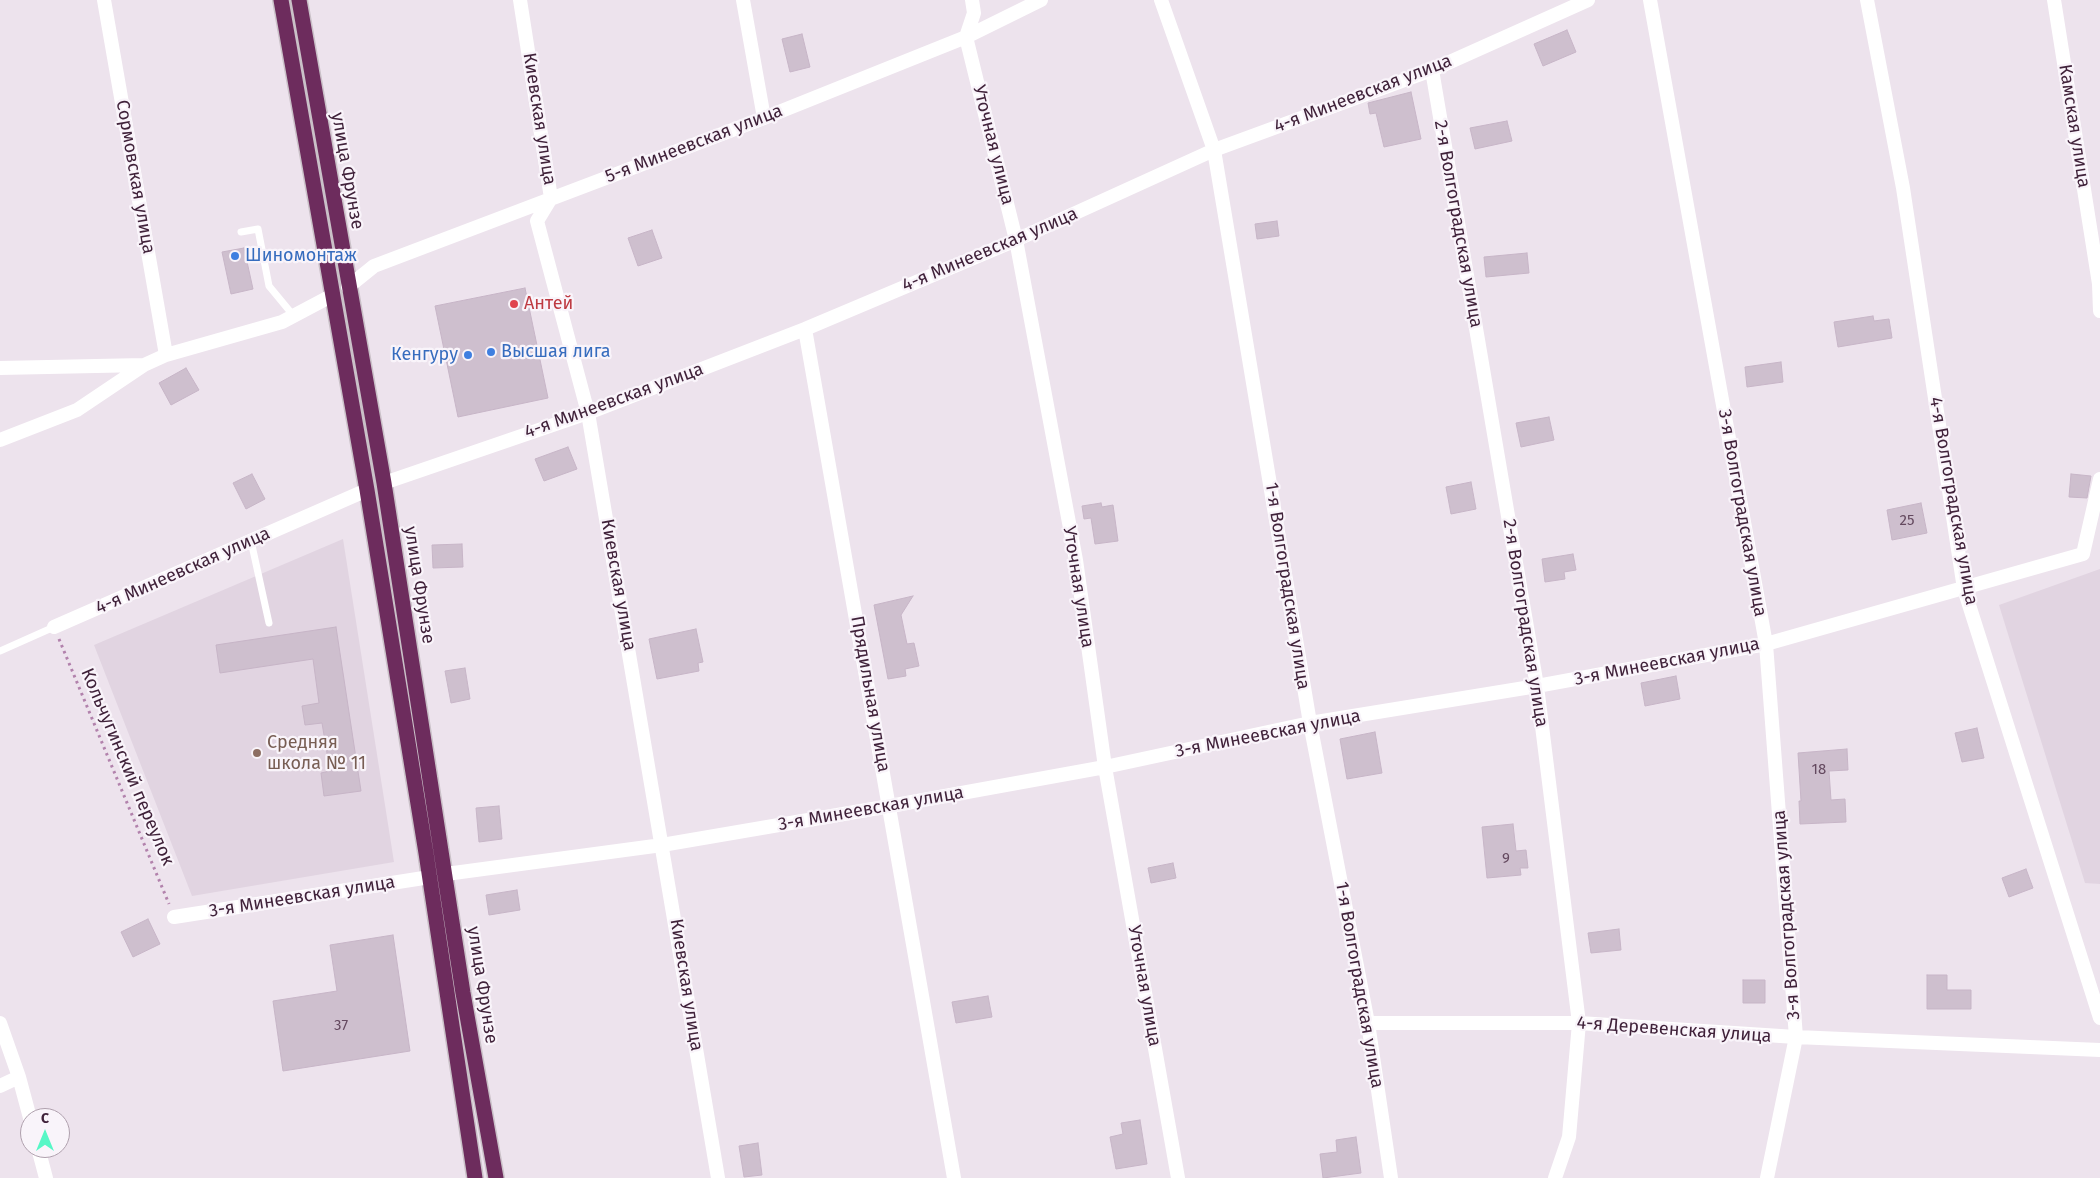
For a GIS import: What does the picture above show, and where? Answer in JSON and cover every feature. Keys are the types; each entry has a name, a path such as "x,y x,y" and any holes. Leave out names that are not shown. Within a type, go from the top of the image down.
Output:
{"highway":[{"name":"улица Фрунзе","path":"281,0 367,490 430,877 475,1178"},
{"name":"улица Фрунзе","path":"298,0 384,483 464,993 496,1178"},
{"path":"333,295 348,287"},
{"path":"367,490 384,483"},
{"path":"430,877 446,874"}],"street":[{"name":"Сормовская улица","path":"104,0 166,354"},
{"name":"Киевская улица","path":"520,0 551,198 538,221 588,412 718,1178"},
{"path":"744,0 764,118"},
{"path":"966,37 974,13 972,0"},
{"name":"5-я Минеевская улица","path":"348,287 374,266 764,118 966,37 1041,0"},
{"name":"1-я Волгоградская улица","path":"1161,0 1214,150 1310,723 1368,1023 1391,1178"},
{"name":"4-я Минеевская улица","path":"384,483 588,412 805,329 1016,240 1214,150 1432,70 1588,0"},
{"name":"3-я Волгоградская улица","path":"1650,0 1766,644 1796,1038 1767,1178"},
{"name":"4-я Волгоградская улица","path":"1867,0 1903,188 1964,589 2100,1018"},
{"name":"Камская улица","path":"2054,0 2099,284 2100,311"},
{"name":"Уточная улица","path":"966,37 1016,240 1076,560 1105,767 1178,1178"},
{"name":"2-я Волгоградская улица","path":"1432,70 1537,686 1579,1023 1569,1137 1555,1178"},
{"path":"0,440 77,410 144,365 166,354 282,322 333,295"},
{"name":"Прядильная улица","path":"805,329 954,1178"},
{"path":"0,368 144,365"},
{"name":"3-я Минеевская улица","path":"446,874 662,845 890,806 1105,767 1310,723 1537,686 1766,644 2083,554 2100,479"},
{"name":"4-я Минеевская улица","path":"54,627 367,490"},
{"name":"3-я Минеевская улица","path":"174,917 430,877"},
{"path":"0,1023 19,1077 27,1108"},
{"name":"4-я Деревенская улица","path":"1368,1023 1579,1023 1796,1038 2100,1050"},
{"path":"0,1086 19,1077"},
{"path":"41,1158 46,1178"}],"lane":[{"path":"241,232 258,229 269,286 294,315"},
{"path":"251,541 269,624"},
{"name":"4-я Минеевская улица","path":"0,651 54,627"}],"path":[{"name":"Кольчугинский переулок","path":"54,627 174,917"}],"shaded area":[{"name":"Средняя школа № 11","path":"343,539 394,862 192,896 94,645"},
{"path":"2100,569 2100,884 2085,883 1999,605"}],"building":[{"path":"1567,30 1576,52 1543,66 1534,44"},
{"path":"802,34 810,67 790,72 782,39"},
{"path":"1411,92 1421,139 1384,147 1376,113 1370,114 1368,103"},
{"path":"1507,121 1512,141 1475,149 1470,128"},
{"path":"1277,221 1279,236 1257,239 1255,224"},
{"path":"652,230 662,258 638,266 628,238"},
{"path":"244,248 253,289 231,294 222,252"},
{"path":"1527,253 1529,273 1486,277 1484,257"},
{"name":"Высшая лига","path":"525,288 548,398 458,417 435,306"},
{"path":"1873,316 1874,321 1889,319 1892,338 1838,347 1834,322"},
{"path":"1781,362 1783,382 1747,387 1745,367"},
{"path":"186,368 199,390 171,405 159,383"},
{"path":"1549,417 1554,440 1521,447 1516,423"},
{"path":"568,447 577,469 544,481 535,459"},
{"path":"252,474 265,499 246,509 233,483"},
{"path":"2071,474 2091,476 2087,498 2069,497"},
{"path":"1471,482 1476,509 1451,514 1446,487"},
{"path":"1101,503 1102,507 1113,505 1118,541 1095,544 1091,518 1084,519 1082,506"},
{"path":"1921,503 1927,533 1892,540 1887,510"},
{"path":"462,544 463,567 433,568 432,545"},
{"path":"1573,554 1576,570 1564,572 1565,579 1545,582 1542,559"},
{"path":"913,596 901,615 907,644 914,643 919,666 905,669 906,676 888,679 874,605"},
{"path":"336,627 361,791 324,796 321,773 330,771 322,723 305,725 302,706 319,703 313,659 220,673 216,645"},
{"path":"696,629 703,662 698,663 699,671 657,679 649,639"},
{"path":"465,668 470,699 451,703 445,671"},
{"path":"1676,676 1680,699 1645,706 1641,683"},
{"path":"1977,728 1984,758 1962,762 1955,733"},
{"path":"1375,732 1382,773 1347,779 1340,739"},
{"path":"1847,749 1848,770 1829,771 1831,800 1845,799 1846,822 1800,824 1799,801 1801,801 1798,753"},
{"path":"499,806 502,839 479,842 476,808"},
{"path":"1513,824 1516,851 1526,850 1528,868 1520,868 1521,875 1487,878 1482,827"},
{"path":"1173,863 1176,878 1151,883 1148,868"},
{"path":"2026,869 2033,888 2009,897 2002,878"},
{"path":"517,890 520,910 489,915 486,895"},
{"path":"148,919 160,944 133,957 121,932"},
{"path":"1619,929 1621,950 1591,953 1588,933"},
{"path":"393,935 410,1051 283,1071 273,1001 337,991 330,945"},
{"path":"1927,975 1947,975 1947,990 1971,990 1971,1009 1927,1009"},
{"path":"1743,980 1765,980 1765,1003 1743,1003"},
{"path":"988,996 992,1017 956,1023 952,1002"},
{"path":"1140,1120 1147,1164 1116,1169 1110,1137 1123,1134 1121,1123"},
{"path":"1356,1137 1361,1173 1323,1178 1320,1154 1337,1152 1336,1140"},
{"path":"758,1143 762,1175 744,1177 739,1146"}],"place":[{"name":"Шиномонтаж","path":"235,256"},
{"name":"Антей","path":"514,304"},
{"name":"Высшая лига","path":"491,352"},
{"name":"Кенгуру","path":"468,355"},
{"name":"Средняя школа № 11","path":"257,753"}]}
